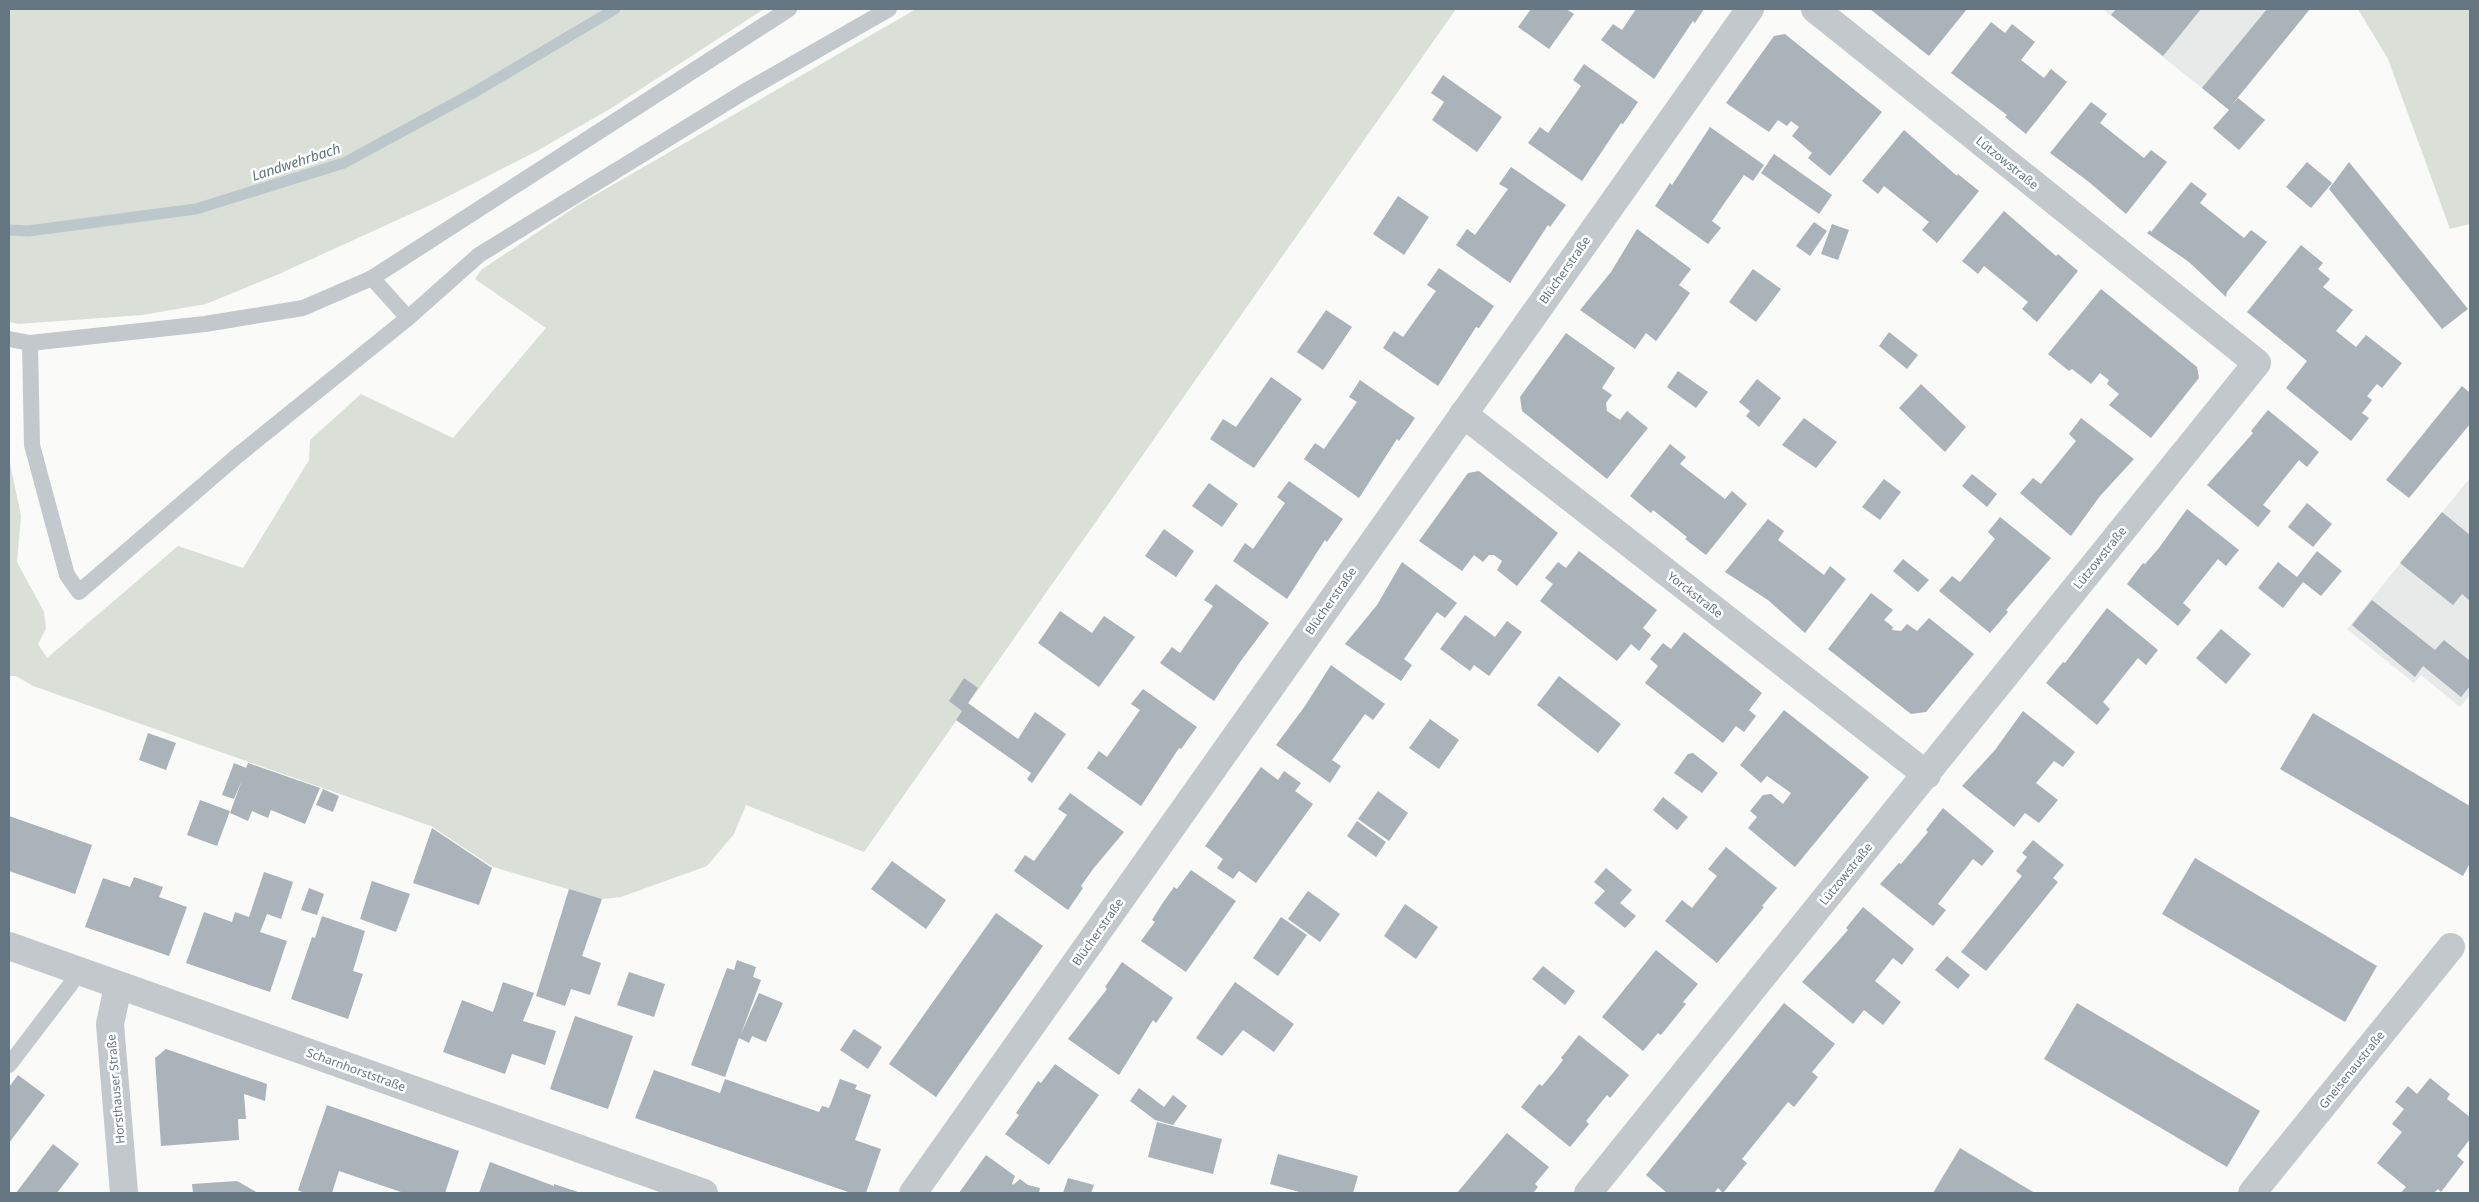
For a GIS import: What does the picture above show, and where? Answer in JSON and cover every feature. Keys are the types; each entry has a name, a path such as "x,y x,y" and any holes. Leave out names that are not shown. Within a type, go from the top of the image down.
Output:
{"street":[{"name":"Blücherstraße","path":"913,1193 1750,9"},
{"name":"Lützowstraße","path":"1588,1193 1927,775 2256,363 1815,9"},
{"name":"Yorckstraße","path":"1463,414 1927,775"},
{"name":"Scharnhorststraße","path":"9,946 704,1193"},
{"name":"Gneisenaustraße","path":"2252,1193 2451,947"},
{"name":"Horsthauser Straße","path":"118,986 110,1024 124,1193"}],"lane":[{"path":"9,339 30,343 205,324 303,308 372,278 789,9"},
{"path":"30,343 32,445 67,575 79,592 237,456 408,318 479,256 744,92 889,9"},
{"path":"372,278 408,318"},
{"path":"9,1065 80,972"}],"shaded area":[{"path":"9,9 764,9 613,107 537,151 439,201 279,274 206,304 142,315 18,324 9,322"},
{"path":"916,9 1456,9 864,852 746,805 734,834 707,866 621,897 602,899 493,867 431,826 33,686 16,676 9,676 9,458 21,516 17,562 44,612 46,629 38,644 47,658 178,546 243,568 309,460 310,440 361,394 453,438 546,328 475,279 481,270 578,205"},
{"path":"2103,9 2310,9 2228,109"},
{"path":"2358,9 2468,9 2470,11 2470,224 2450,229 2388,59"},
{"path":"2470,478 2470,695 2460,707 2421,675 2414,683 2347,629"}],"building":[{"path":"1531,9 1566,9 1574,14 1549,49 1518,27"},
{"path":"1636,9 1704,9 1695,23 1693,21 1654,79 1601,40 1613,24 1622,30"},
{"path":"1870,9 1967,9 1929,56"},
{"path":"2116,9 2201,9 2163,56 2111,15"},
{"path":"2267,9 2310,9 2230,107 2238,98 2265,120 2239,150 2213,128 2229,110 2202,88"},
{"path":"1991,22 2005,33 2012,24 2035,42 2021,60 2044,78 2051,69 2067,82 2026,134 2005,117 2007,115 1951,73"},
{"path":"1785,34 1882,112 1830,176 1808,158 1812,153 1792,136 1799,127 1791,121 1787,126 1778,120 1769,132 1726,103 1774,36"},
{"path":"1584,64 1638,102 1623,124 1621,123 1582,181 1528,143 1540,127 1548,133 1581,86 1573,80"},
{"path":"1443,75 1502,117 1477,152 1432,120 1444,102 1431,93"},
{"path":"2091,102 2107,114 2100,123 2144,158 2151,150 2167,162 2126,214 2089,182 2050,153"},
{"path":"1710,127 1764,165 1753,181 1744,175 1712,221 1721,228 1708,244 1655,206 1670,183 1672,185"},
{"path":"1904,130 1957,176 1958,174 1979,191 1937,243 1922,230 1929,222 1884,186 1878,194 1862,181"},
{"path":"1774,154 1832,195 1819,214 1761,173"},
{"path":"2307,162 2332,183 2311,208 2286,187"},
{"path":"2349,162 2468,309 2442,329 2329,189"},
{"path":"1511,167 1566,205 1550,227 1548,225 1510,283 1456,245 1467,229 1475,235 1508,189 1499,184"},
{"path":"2191,182 2207,194 2200,203 2244,238 2251,230 2267,242 2227,292 2226,297 2189,262 2147,233 2150,230 2151,232"},
{"path":"1398,196 1429,217 1404,255 1373,234"},
{"path":"2004,211 2056,256 2058,254 2078,271 2037,322 2022,309 2028,302 1984,266 1978,274 1962,261"},
{"path":"1814,222 1827,231 1810,256 1796,246"},
{"path":"1832,224 1849,230 1838,260 1821,254"},
{"path":"1637,229 1691,269 1679,285 1690,293 1674,316 1656,341 1646,333 1635,349 1580,310 1611,272"},
{"path":"2301,245 2323,263 2318,269 2330,279 2323,287 2353,310 2336,331 2356,347 2366,335 2402,363 2382,388 2377,384 2367,396 2372,400 2362,413 2369,418 2351,441 2286,388 2307,361 2247,312"},
{"path":"1439,268 1494,306 1479,328 1476,327 1438,386 1383,348 1394,331 1403,337 1436,291 1427,285"},
{"path":"1753,269 1781,289 1756,322 1729,302"},
{"path":"2101,289 2197,367 2199,378 2151,438 2109,405 2119,394 2107,384 2109,380 2100,373 2091,384 2072,369 2069,371 2048,354"},
{"path":"1326,310 1352,327 1323,370 1297,352"},
{"path":"1889,332 1918,355 1907,369 1879,346"},
{"path":"1566,333 1615,368 1602,388 1612,395 1606,403 1607,411 1620,420 1627,411 1648,428 1607,479 1522,411 1520,397"},
{"path":"1678,371 1708,392 1696,408 1667,387"},
{"path":"1271,377 1302,399 1254,468 1210,439 1223,419 1236,427"},
{"path":"1757,379 1781,398 1759,427 1746,416 1750,411 1739,402"},
{"path":"1360,380 1415,418 1399,441 1397,439 1359,498 1304,459 1315,443 1324,449 1357,402 1349,397"},
{"path":"1921,384 1966,427 1945,452 1899,408"},
{"path":"2462,386 2470,393 2470,424 2409,498 2386,480"},
{"path":"2268,410 2319,452 2307,467 2299,460 2263,505 2271,511 2258,527 2207,485 2253,433 2251,431"},
{"path":"1804,418 1837,442 1816,468 1782,445"},
{"path":"2081,418 2134,459 2100,496 2071,536 2020,493 2033,478 2041,484 2076,441 2069,434"},
{"path":"1670,444 1686,457 1680,464 1725,499 1732,491 1747,504 1706,555 1653,510 1651,513 1630,496"},
{"path":"1479,471 1558,533 1517,586 1497,570 1502,561 1494,555 1489,555 1483,562 1474,555 1462,571 1419,541 1468,473"},
{"path":"1972,474 1997,494 1987,507 1962,486"},
{"path":"1884,479 1901,492 1880,520 1862,507"},
{"path":"1289,481 1343,519 1327,542 1325,540 1287,599 1233,561 1245,543 1253,549 1285,503 1277,497"},
{"path":"1209,483 1238,504 1222,527 1192,506"},
{"path":"2307,503 2332,524 2313,547 2288,527"},
{"path":"2187,509 2239,550 2226,566 2218,559 2183,603 2191,610 2178,626 2127,584 2143,563 2145,564 2159,548"},
{"path":"2442,512 2470,535 2470,601 2462,594 2453,605 2400,563"},
{"path":"2000,517 2051,558 2006,610 2008,612 1990,633 1939,591 1952,576 1960,582 1995,539 1988,532"},
{"path":"1768,519 1784,531 1778,540 1824,575 1830,566 1846,579 1805,633 1768,600 1725,572"},
{"path":"1164,529 1194,551 1176,577 1145,556"},
{"path":"1579,551 1657,610 1643,628 1651,635 1639,651 1631,644 1617,661 1540,601 1553,584 1545,578 1558,562 1566,568"},
{"path":"2317,551 2342,571 2321,596 2303,582 2283,608 2258,588 2278,562 2297,577"},
{"path":"1903,559 1929,580 1918,592 1893,571"},
{"path":"1402,562 1457,603 1445,618 1437,612 1404,659 1412,665 1401,681 1345,644 1377,605"},
{"path":"1216,584 1269,623 1214,701 1160,663 1172,647 1180,653 1213,606 1204,600"},
{"path":"1871,593 1893,610 1884,620 1893,627 1892,630 1901,631 1907,624 1917,631 1929,618 1974,654 1926,712 1911,714 1828,649"},
{"path":"2372,600 2435,650 2444,640 2470,661 2470,686 2461,697 2423,666 2415,677 2352,625"},
{"path":"2107,608 2158,650 2146,665 2138,658 2103,702 2110,709 2097,725 2046,683 2063,662 2065,663"},
{"path":"1060,611 1092,633 1104,616 1135,637 1099,687 1038,643"},
{"path":"1465,615 1495,637 1507,621 1522,632 1489,676 1474,665 1470,671 1440,649"},
{"path":"2221,629 2251,654 2226,684 2196,658"},
{"path":"1684,632 1762,693 1749,710 1756,716 1744,732 1736,726 1723,743 1645,683 1658,666 1650,659 1663,643 1671,649"},
{"path":"1331,665 1385,704 1373,720 1365,714 1332,760 1341,766 1330,783 1276,745 1305,706"},
{"path":"1559,676 1621,724 1598,753 1537,705"},
{"path":"964,678 978,688 968,703 1018,739 1035,712 1066,734 1032,783 1027,779 1031,773 956,720 962,711 949,701"},
{"path":"1143,689 1197,727 1181,749 1179,748 1141,806 1087,768 1099,751 1107,757 1140,710 1131,704"},
{"path":"1784,710 1869,777 1795,867 1748,828 1757,817 1750,811 1763,795 1771,794 1783,804 1791,793 1767,776 1761,783 1740,765"},
{"path":"2023,711 2075,752 2063,767 2054,761 2036,783 2058,800 2039,823 2025,813 2014,827 1962,786 1995,750"},
{"path":"2313,713 2470,806 2470,863 2463,876 2280,769"},
{"path":"1430,719 1459,740 1439,769 1409,748"},
{"path":"148,733 176,743 166,770 139,760"},
{"path":"1693,753 1718,773 1702,793 1674,773 1688,754"},
{"path":"234,763 246,768 248,763 320,788 305,824 271,810 268,818 252,811 248,821 230,813 242,780 234,799 222,795"},
{"path":"1261,767 1278,780 1284,771 1301,783 1295,791 1313,804 1256,883 1239,871 1233,879 1217,868 1223,859 1205,846"},
{"path":"323,789 339,796 333,812 316,805"},
{"path":"1378,791 1408,813 1389,841 1358,819"},
{"path":"1070,793 1124,832 1093,869 1068,910 1014,871 1025,855 1034,861 1050,839 1067,815 1058,809"},
{"path":"1663,797 1688,817 1677,830 1653,810"},
{"path":"200,800 230,811 217,846 187,835"},
{"path":"1943,808 1994,851 1982,866 1973,859 1938,904 1946,910 1933,926 1880,884 1899,863 1901,864 1928,832 1926,830"},
{"path":"9,816 92,845 75,894 9,871"},
{"path":"1357,821 1386,842 1376,857 1347,836"},
{"path":"432,828 492,868 479,905 413,883"},
{"path":"2033,840 2064,865 2053,878 2058,882 1986,971 1961,952 2022,876 2016,871 2027,857 2022,853"},
{"path":"1726,847 1777,888 1762,906 1764,907 1717,963 1665,921 1682,900 1692,908 1717,876 1708,869"},
{"path":"2195,858 2377,966 2345,1022 2162,914"},
{"path":"892,861 946,900 926,929 871,889"},
{"path":"1606,868 1632,890 1620,903 1636,916 1625,928 1594,903 1605,891 1594,882"},
{"path":"1191,870 1236,901 1186,972 1141,941 1155,922 1152,920 1162,904 1174,887 1177,889"},
{"path":"264,872 293,882 281,919 267,914 260,932 287,941 270,992 186,963 204,912 232,922 235,912 249,917"},
{"path":"134,877 163,887 159,897 187,907 169,956 85,927 103,878 130,887"},
{"path":"372,881 410,894 396,932 360,919"},
{"path":"309,888 324,894 317,915 301,910"},
{"path":"569,889 602,899 582,956 601,963 590,995 571,989 565,1006 536,996"},
{"path":"1308,891 1340,914 1320,942 1288,919"},
{"path":"1405,904 1438,927 1416,959 1384,936"},
{"path":"1863,907 1914,949 1902,965 1893,958 1875,981 1901,1002 1883,1025 1864,1010 1853,1024 1802,982 1848,930 1846,928"},
{"path":"996,913 1043,946 936,1097 889,1064"},
{"path":"322,916 365,931 353,971 363,974 348,1019 291,999 312,937 315,938"},
{"path":"1281,917 1307,935 1278,976 1253,958"},
{"path":"1656,950 1698,984 1683,1002 1686,1004 1661,1035 1658,1033 1643,1051 1602,1017"},
{"path":"1947,956 1970,975 1958,989 1935,970"},
{"path":"737,960 756,967 753,977 761,980 741,1034 759,993 783,1003 766,1042 752,1036 749,1043 739,1038 725,1077 691,1065 727,968 734,970"},
{"path":"1122,962 1173,998 1156,1023 1153,1020 1119,1075 1068,1039 1107,989 1105,987"},
{"path":"1543,966 1575,991 1565,1005 1532,979"},
{"path":"629,972 665,984 654,1017 617,1005"},
{"path":"503,982 534,993 523,1021 556,1031 545,1065 512,1054 505,1074 443,1052 462,1000 493,1012"},
{"path":"1235,982 1294,1024 1274,1052 1243,1030 1222,1056 1196,1038"},
{"path":"1784,1003 1835,1044 1812,1072 1818,1077 1794,1107 1788,1102 1742,1159 1747,1163 1723,1193 1718,1188 1714,1193 1667,1193 1646,1175"},
{"path":"2077,1003 2260,1111 2227,1167 2044,1059"},
{"path":"575,1016 633,1036 608,1109 550,1089"},
{"path":"854,1029 882,1047 868,1069 840,1050"},
{"path":"1579,1035 1629,1075 1610,1098 1607,1095 1586,1121 1589,1124 1570,1147 1521,1107 1539,1084 1542,1086 1553,1073 1563,1060 1561,1058"},
{"path":"166,1049 267,1084 265,1101 244,1094 246,1119 238,1119 239,1140 161,1146 155,1058"},
{"path":"1055,1064 1099,1095 1049,1165 1005,1134 1019,1115 1016,1113 1038,1081 1041,1083"},
{"path":"654,1070 720,1093 725,1079 819,1112 822,1106 829,1108 840,1079 857,1085 855,1089 871,1095 855,1140 881,1149 866,1193 851,1193 635,1118"},
{"path":"18,1075 45,1095 9,1143 9,1087"},
{"path":"2430,1078 2450,1094 2447,1099 2470,1117 2470,1139 2457,1156 2464,1162 2441,1192 2438,1189 2434,1193 2401,1193 2406,1187 2377,1163 2402,1132 2392,1124 2404,1109 2395,1102 2408,1086 2417,1094"},
{"path":"1139,1088 1164,1107 1173,1095 1187,1106 1173,1125 1155,1120 1130,1101"},
{"path":"327,1105 459,1151 445,1193 404,1193 339,1171 332,1193 304,1193 298,1190"},
{"path":"1157,1122 1222,1139 1213,1174 1148,1157"},
{"path":"1507,1133 1549,1167 1535,1184 1538,1187 1533,1193 1457,1193"},
{"path":"53,1144 79,1164 57,1193 16,1193"},
{"path":"1960,1148 2035,1193 1933,1193"},
{"path":"1278,1154 1358,1176 1353,1193 1303,1193 1270,1184"},
{"path":"986,1155 1015,1176 1013,1185 1020,1179 1028,1185 1040,1188 1039,1193 959,1193"},
{"path":"490,1162 554,1186 554,1184 581,1193 479,1193"},
{"path":"1068,1178 1094,1185 1091,1193 1063,1193"},
{"path":"237,1181 258,1193 193,1193 192,1184"}],"waterway":[{"name":"Landwehrbach","path":"9,230 28,231 196,209 344,163 473,93 615,9"}]}
